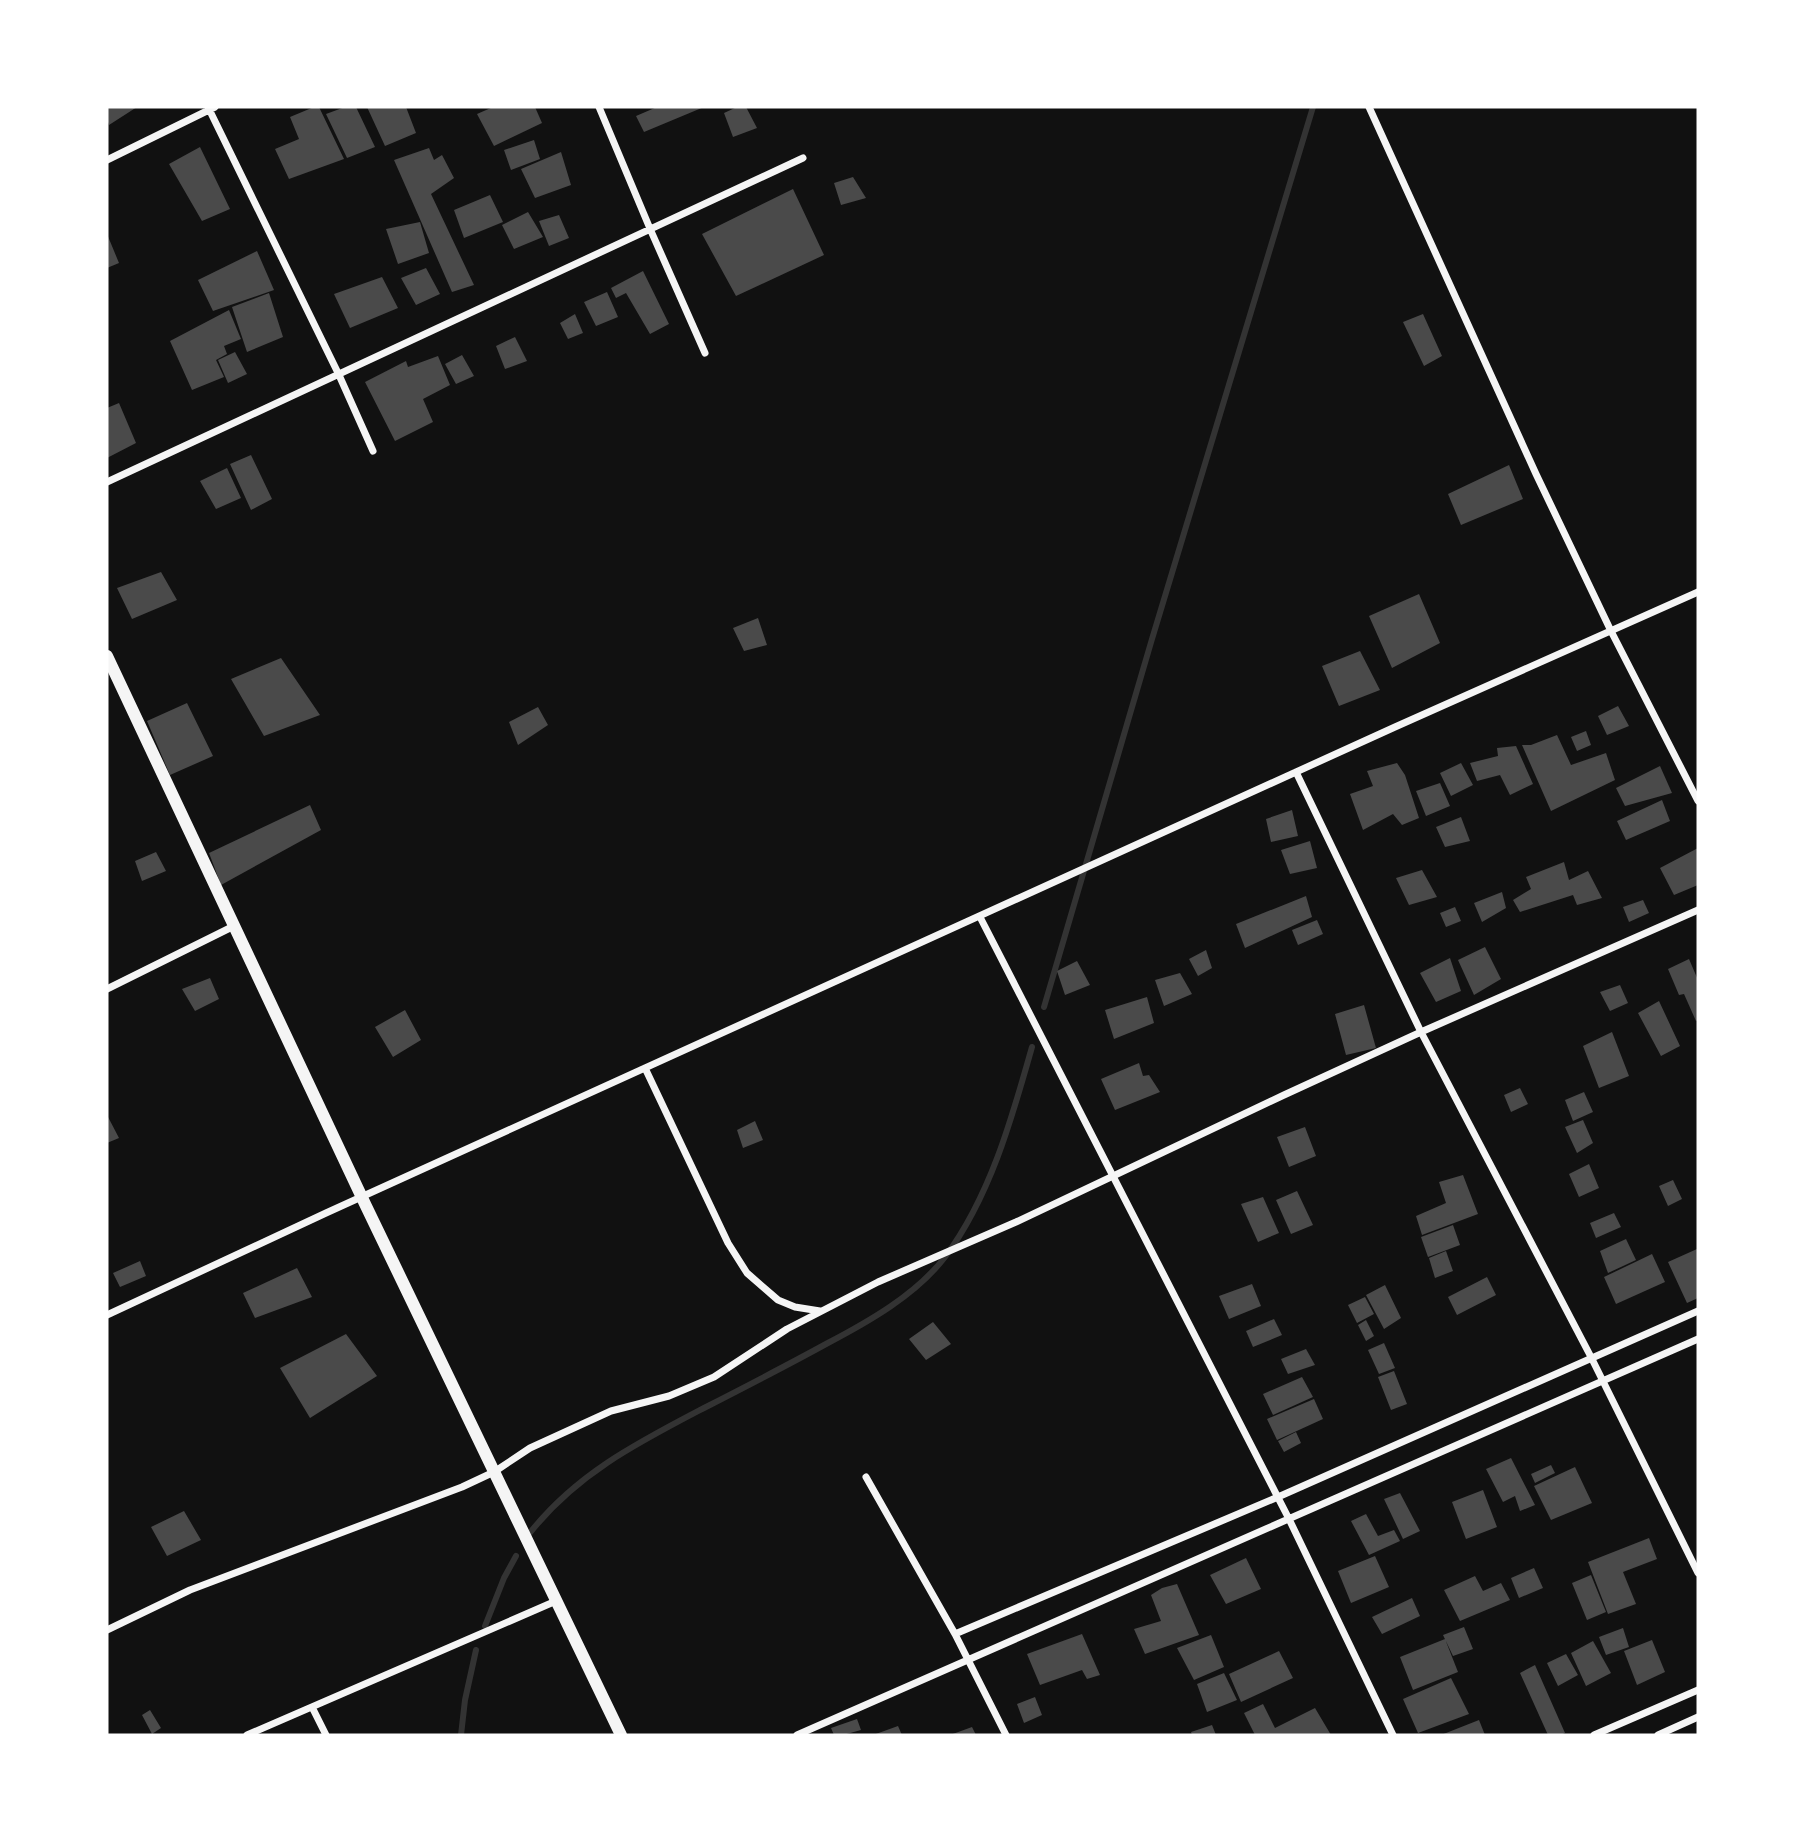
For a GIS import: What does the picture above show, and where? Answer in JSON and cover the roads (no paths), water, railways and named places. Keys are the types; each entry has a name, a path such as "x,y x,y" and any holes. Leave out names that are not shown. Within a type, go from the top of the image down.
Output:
{"street":[{"path":"599,107 650,231 705,353"},
{"path":"1369,107 1536,474 1611,631 1698,801"},
{"path":"107,160 210,108 373,451"},
{"path":"107,482 803,158"},
{"path":"107,1315 1296,772 1698,593"},
{"path":"107,656 362,1197 621,1735"},
{"path":"1296,772 1421,1032 1591,1357 1698,1573"},
{"path":"107,1630 190,1590 462,1487 494,1472 530,1448 611,1411 668,1396 713,1377 787,1329 878,1282 1016,1222 1421,1032 1698,910"},
{"path":"979,917 1278,1497 1393,1735"},
{"path":"107,989 234,926"},
{"path":"645,1068 728,1243 747,1273 778,1300 795,1307 821,1311"},
{"path":"955,1634 1278,1497 1698,1311"},
{"path":"797,1735 1698,1339"},
{"path":"866,1477 955,1634 1006,1735"},
{"path":"247,1735 556,1601"},
{"path":"1594,1735 1698,1690"},
{"path":"312,1707 326,1735"},
{"path":"1658,1735 1698,1717"}],"waterway":[{"path":"1044,1007 1313,107"},
{"path":"529,1534 547,1513 587,1477 632,1447 858,1326 920,1284 945,1257 975,1209 1008,1129 1032,1047"},
{"path":"485,1626 516,1556"},
{"path":"461,1735 465,1700 476,1650"}]}
